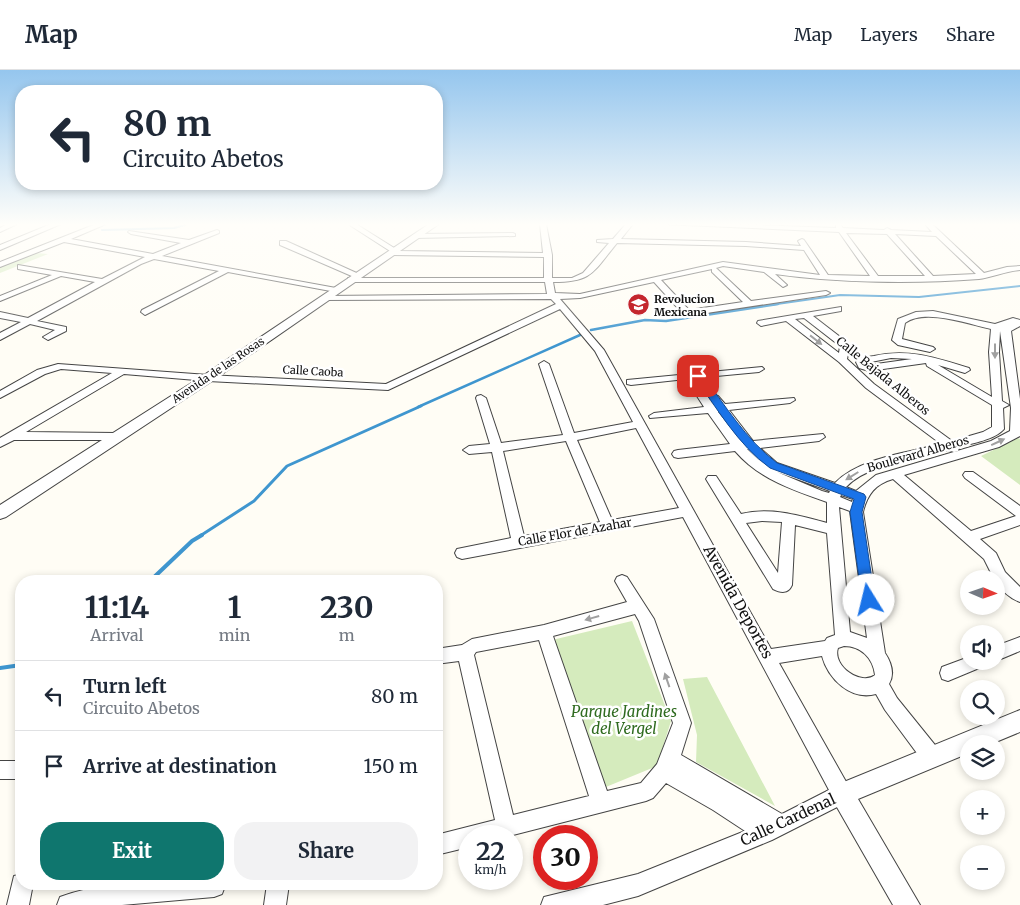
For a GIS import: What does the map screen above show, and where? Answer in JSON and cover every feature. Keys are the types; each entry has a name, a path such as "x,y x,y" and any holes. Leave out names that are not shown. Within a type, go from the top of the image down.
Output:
{"street":[{"path":"0,337 137,263"},
{"path":"192,263 336,290"},
{"path":"324,263 354,278 573,280 586,275 596,263"},
{"name":"Avenida de las Rosas","path":"0,514 208,378 377,263"},
{"path":"548,263 548,279"},
{"path":"324,298 557,300 715,270 730,266 734,263"},
{"path":"816,263 825,277"},
{"path":"865,263 876,278"},
{"path":"917,263 931,278"},
{"path":"969,263 982,276"},
{"path":"657,280 740,265 825,277 876,278 982,276 1007,269 1020,268"},
{"path":"21,267 102,281"},
{"path":"146,312 228,269"},
{"path":"715,270 750,305"},
{"path":"766,270 783,285"},
{"path":"0,299 60,274"},
{"name":"Avenida Deportes","path":"548,279 557,300 599,350 842,794 907,905"},
{"path":"657,280 687,313 826,294"},
{"name":"Calle Caoba","path":"0,395 47,369 61,366 208,378 388,387 557,300"},
{"path":"761,323 838,309"},
{"path":"1016,408 989,400 925,356 897,340 902,319 921,314 933,314 1001,328 1020,323"},
{"path":"0,315 62,329 48,337"},
{"path":"806,315 845,345 842,360"},
{"name":"Calle Bajada Alberos","path":"789,319 842,360 888,400 962,454"},
{"path":"1001,328 1020,319"},
{"name":"Boulevard Alberos","path":"835,493 849,476 871,466 987,435 998,429 999,404 994,352 1001,328"},
{"name":"Boulevard Alberos","path":"858,503 861,494 880,478 996,444 1016,433 1016,408 1006,337 1001,328"},
{"path":"925,356 965,370"},
{"path":"544,364 570,437 608,526"},
{"path":"632,382 759,369"},
{"path":"0,443 121,372"},
{"path":"693,376 746,446 753,462 770,473 835,493 858,503 877,655 885,671 884,678 880,684 867,687 850,682 840,675 832,666 829,656 836,644 835,493"},
{"path":"481,398 497,448 519,542"},
{"path":"654,416 790,400"},
{"path":"469,450 497,448 570,437 640,424"},
{"path":"0,436 116,437"},
{"path":"678,454 819,438"},
{"path":"894,473 989,555 996,562 998,573 1004,582 1020,596"},
{"path":"969,475 1020,513"},
{"path":"712,479 778,585 782,587 785,585 789,518"},
{"name":"Calle Flor de Azahar","path":"462,553 687,512"},
{"path":"738,520 749,516 766,515 789,518 834,530"},
{"path":"970,537 1020,520"},
{"path":"510,825 646,791 667,765 682,724 646,619 622,581"},
{"path":"443,656 466,652 472,646 544,632 639,607"},
{"path":"544,632 600,804"},
{"path":"768,657 836,644 861,643 877,655"},
{"path":"1005,650 1020,644"},
{"path":"466,652 506,825"},
{"path":"948,673 960,668"},
{"path":"880,684 891,704 932,757"},
{"name":"Calle Cardenal","path":"552,905 578,901 638,885 765,833 842,794 1020,721"},
{"path":"667,765 780,824 787,822"},
{"path":"667,765 765,833"},
{"path":"0,770 15,770"},
{"path":"443,843 458,839"},
{"path":"18,905 21,890"},
{"path":"68,905 103,896 170,890"},
{"path":"275,905 277,890"}],"green space":[{"path":"10,263 25,263 0,273 0,267"},
{"path":"1018,438 1020,439 1020,485 981,456"},
{"name":"Parque Jardines del Vergel","path":"632,621 671,721 657,766 601,789 552,640"},
{"path":"707,677 775,806 696,762 697,735 683,679"}],"waterway":[{"path":"770,305 840,295 919,297 1020,286"},
{"path":"591,330 645,320 666,321 778,304"},
{"path":"418,407 580,335"},
{"path":"200,536 254,501 287,466 421,406"},
{"path":"156,575 192,541 202,535"},
{"path":"0,668 15,666"}],"place":[{"name":"Revolucion Mexicana","path":"638,305"}],"route":[{"path":"698,376 736,428 763,458 773,466 860,497 856,512 869,600"}]}
